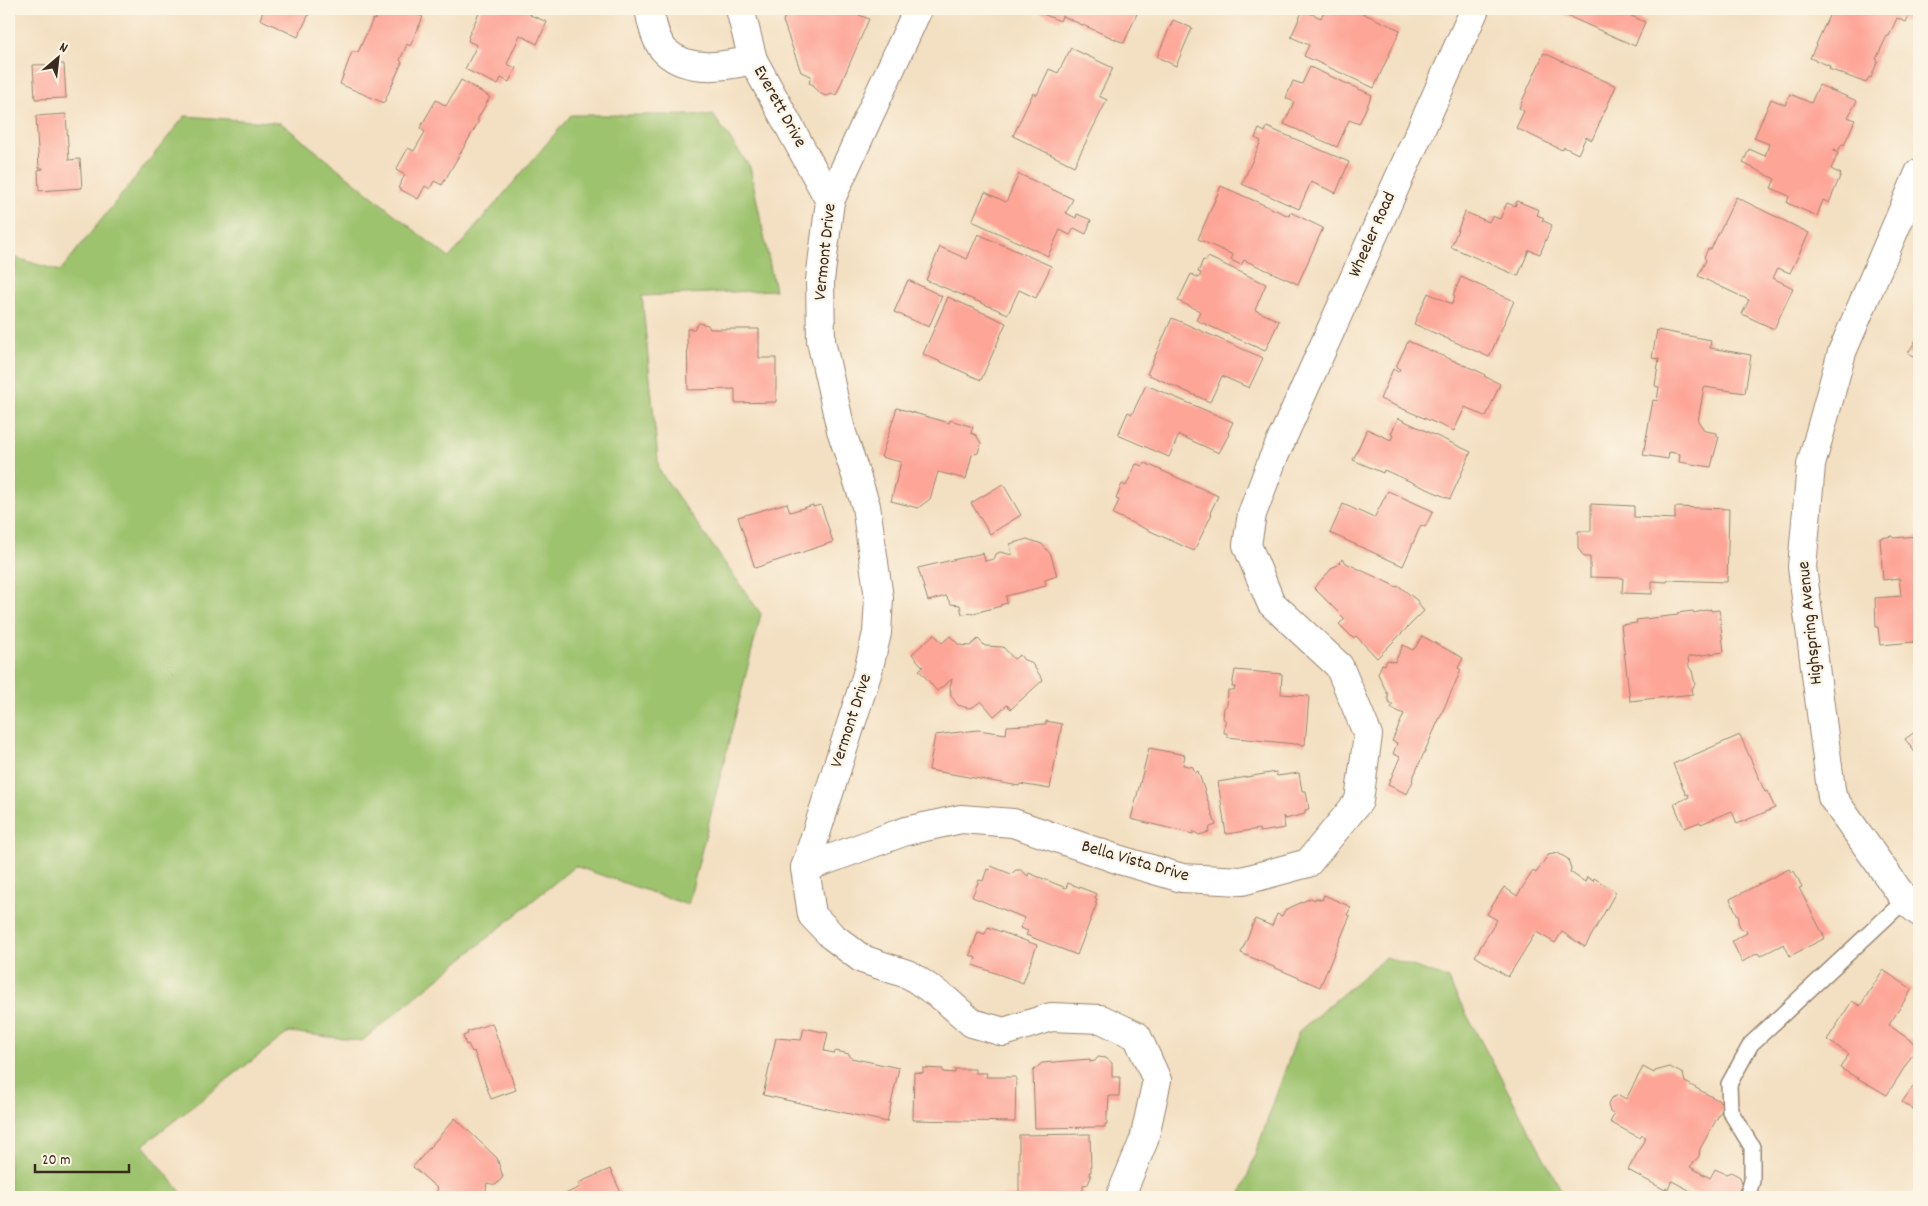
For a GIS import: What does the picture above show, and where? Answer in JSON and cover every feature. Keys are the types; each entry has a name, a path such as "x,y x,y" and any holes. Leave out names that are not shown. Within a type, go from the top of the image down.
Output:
{"street":[{"path":"649,9 654,33 666,52 685,63 722,66 753,60"},
{"name":"Everett Drive","path":"740,9 753,60 830,201"},
{"name":"Vermont Drive","path":"918,9 830,201 820,280 821,341 841,430 866,506 879,598 877,633 868,671 805,868 812,915 832,936 862,959 910,975 945,999 972,1023 1004,1032 1051,1017 1101,1018 1137,1036 1157,1080 1144,1140 1120,1197"},
{"name":"Wheeler Road","path":"1272,462 1475,9"},
{"name":"Highspring Avenue","path":"1912,906 1832,797 1802,567 1812,465 1842,352 1919,173"},
{"name":"Bella Vista Drive","path":"805,868 906,830 961,819 1013,824 1120,860 1182,878 1242,881 1308,863 1359,801 1368,735 1339,666 1270,603 1247,545 1252,514 1272,462"}],"lane":[{"path":"1747,1197 1752,1181 1752,1147 1730,1110 1729,1104 1729,1084 1736,1070 1751,1044 1912,906"}],"green space":[{"path":"571,115 713,115 750,167 775,290 642,296 659,470 761,614 688,905 575,866 362,1041 289,1032 143,1145 185,1197 9,1197 9,256 60,271 185,116 281,123 449,258"},
{"path":"1386,957 1447,978 1565,1197 1240,1197 1299,1031"}],"building":[{"path":"264,9 296,9 309,14 298,37 260,19"},
{"path":"380,9 405,9 423,17 410,46 407,44 400,60 402,62 384,103 340,84 352,52 358,52 373,19 375,20"},
{"path":"481,9 533,9 530,15 547,22 537,44 520,35 507,64 516,68 509,82 501,78 498,85 465,69 477,45 468,41 468,37"},
{"path":"788,9 845,9 869,19 836,95 831,93 826,96 821,94 813,87 814,85 809,83 811,76 801,72 783,21"},
{"path":"1031,9 1139,9 1124,43 1062,16 1060,21"},
{"path":"1325,9 1353,9 1400,30 1374,88 1304,56 1309,45 1291,37 1303,10 1321,18"},
{"path":"1552,9 1627,9 1625,13 1645,22 1635,46"},
{"path":"1832,9 1912,9 1906,22 1897,18 1876,59 1878,60 1871,78 1869,77 1866,83 1829,69 1830,66 1810,58"},
{"path":"1173,20 1192,28 1176,66 1157,57"},
{"path":"1071,48 1113,68 1099,96 1107,100 1074,166 1013,136 1033,93 1037,95 1049,69 1058,73"},
{"path":"1544,53 1616,86 1592,140 1586,137 1578,154 1564,147 1562,150 1516,128 1524,111 1519,108"},
{"path":"64,64 66,98 35,99 33,65"},
{"path":"1310,67 1372,95 1359,124 1349,120 1337,147 1284,124 1294,102 1286,98 1293,81 1302,84"},
{"path":"461,80 490,97 477,120 479,121 442,185 434,181 430,189 425,186 418,199 398,188 405,175 396,170 408,148 414,151 425,132 420,128 436,100 446,106"},
{"path":"1819,85 1857,101 1848,117 1855,120 1844,145 1842,144 1838,151 1834,149 1838,153 1831,169 1841,174 1829,203 1823,200 1817,216 1787,203 1789,196 1771,188 1775,179 1743,163 1749,149 1765,156 1769,144 1754,138 1771,99 1785,105 1790,94 1811,103"},
{"path":"66,114 69,160 80,159 82,188 39,191 38,170 43,168 39,168 36,116"},
{"path":"1267,127 1349,162 1336,193 1311,182 1299,209 1242,184 1261,141 1255,138 1259,129 1265,132"},
{"path":"1019,174 1073,199 1066,213 1076,218 1077,214 1091,220 1086,234 1074,228 1070,235 1060,230 1048,256 972,221 985,192 1006,202"},
{"path":"1221,186 1289,216 1290,212 1323,228 1298,284 1244,260 1241,265 1231,260 1233,255 1198,239"},
{"path":"1736,197 1809,233 1790,273 1778,268 1773,278 1793,288 1774,329 1742,314 1749,300 1698,276 1706,260 1704,257 1708,249 1711,249"},
{"path":"1517,201 1539,210 1537,215 1552,225 1540,254 1529,250 1518,276 1451,247 1465,212 1489,222 1492,216 1500,219 1507,203 1515,206"},
{"path":"978,234 1051,266 1036,298 1019,290 1008,314 926,280 940,247 967,259"},
{"path":"1208,257 1266,284 1255,310 1279,321 1265,351 1196,320 1200,311 1178,301 1191,274 1199,278 1201,273 1198,272 1203,260 1206,261"},
{"path":"1461,277 1514,301 1489,357 1414,324 1428,293 1452,304 1455,296 1453,295"},
{"path":"908,280 942,296 929,327 894,312"},
{"path":"948,297 1006,323 981,380 923,354"},
{"path":"1172,318 1263,358 1249,388 1222,376 1210,402 1147,374"},
{"path":"699,323 708,325 710,329 759,329 759,358 776,358 776,402 735,403 735,389 688,390 687,329 694,329"},
{"path":"1657,330 1711,340 1710,348 1751,355 1745,393 1704,387 1698,421 1705,431 1717,433 1717,437 1719,437 1711,467 1679,462 1680,454 1669,452 1668,459 1643,455 1653,400 1657,401 1659,387 1655,386 1659,359 1652,358"},
{"path":"1919,335 1919,360 1908,353"},
{"path":"1408,341 1480,372 1500,384 1486,417 1465,407 1454,431 1380,399 1393,369 1398,372 1400,369 1396,367"},
{"path":"1146,385 1233,422 1219,453 1179,435 1169,457 1118,435 1128,412 1132,414"},
{"path":"897,408 949,423 950,420 973,427 971,433 976,435 981,443 978,453 972,455 966,479 938,472 930,499 918,508 891,501 901,462 881,457"},
{"path":"1398,418 1471,452 1450,499 1384,470 1383,473 1353,460 1367,429 1391,440 1393,435 1391,434"},
{"path":"1145,463 1218,496 1210,513 1212,514 1194,551 1113,514 1119,500 1116,499 1122,484 1126,486 1136,464 1143,466"},
{"path":"1003,484 1021,515 990,534 971,503"},
{"path":"1388,491 1433,511 1425,527 1421,525 1403,566 1330,533 1343,504 1374,518"},
{"path":"787,503 790,512 813,505 813,507 821,505 833,542 755,568 738,517"},
{"path":"1591,504 1634,506 1634,517 1675,519 1675,507 1729,509 1727,582 1652,581 1652,594 1622,593 1623,578 1590,577 1590,557 1584,557 1578,548 1578,531 1591,531"},
{"path":"1893,536 1893,538 1919,536 1919,640 1880,645 1878,627 1876,627 1875,598 1901,596 1899,578 1883,580 1880,538"},
{"path":"1027,539 1042,544 1051,555 1057,576 1045,580 1046,586 1006,596 1007,603 974,613 962,614 960,605 951,604 946,596 928,601 918,568 983,553 985,561 994,559 996,554 1000,552 1012,555 1010,544"},
{"path":"1343,559 1346,563 1397,587 1399,586 1419,602 1424,611 1377,658 1356,636 1353,638 1339,624 1345,619 1314,588"},
{"path":"1711,609 1711,611 1719,610 1724,652 1688,657 1689,667 1695,684 1692,689 1693,694 1630,701 1621,625 1637,623 1636,620"},
{"path":"934,634 942,643 950,636 959,645 970,646 978,639 985,646 1003,647 1014,659 1020,655 1024,660 1031,662 1043,680 1011,709 1007,705 994,716 981,701 968,708 958,705 951,696 950,687 952,679 937,691 919,670 923,667 912,654"},
{"path":"1422,636 1463,658 1458,668 1461,670 1407,794 1388,785 1400,757 1393,754 1397,743 1392,741 1404,714 1391,708 1393,704 1390,704 1387,697 1389,697 1378,674 1382,664 1385,665 1387,660 1395,662 1403,645 1413,650"},
{"path":"1235,670 1282,674 1281,694 1309,696 1305,745 1227,737 1227,733 1224,733 1225,722 1227,722 1223,718 1224,708 1227,705 1228,690 1234,690 1235,687 1232,687"},
{"path":"1046,721 1062,724 1050,789 1020,784 1019,786 929,770 935,735 978,730 1006,734 1007,726 1046,724"},
{"path":"1919,729 1919,758 1905,739"},
{"path":"1740,735 1765,792 1767,791 1775,808 1737,824 1732,811 1701,824 1700,822 1684,828 1674,804 1689,797 1688,794 1686,795 1673,764"},
{"path":"1149,748 1185,755 1183,765 1193,767 1195,773 1198,771 1216,825 1210,827 1209,832 1199,835 1193,831 1193,834 1131,819"},
{"path":"1276,772 1277,776 1299,773 1302,791 1306,791 1309,809 1305,810 1305,814 1285,819 1283,816 1285,828 1260,832 1259,829 1226,834 1218,782"},
{"path":"1919,784 1919,794 1914,788"},
{"path":"1558,853 1568,859 1570,872 1585,882 1587,877 1593,881 1594,878 1616,892 1585,947 1562,932 1555,943 1536,932 1508,977 1475,956 1497,920 1487,914 1504,887 1517,896 1533,871 1536,873 1548,855"},
{"path":"991,866 1011,874 1016,870 1021,870 1028,876 1029,873 1066,888 1068,883 1097,894 1095,903 1097,903 1077,955 1026,935 1028,931 1020,928 1025,918 972,897 979,880 983,881 987,869 990,870"},
{"path":"1789,869 1791,872 1794,871 1802,887 1799,888 1825,938 1790,956 1784,944 1760,956 1758,953 1742,962 1732,941 1747,933 1746,930 1741,929 1738,922 1739,918 1730,899"},
{"path":"1324,895 1351,907 1347,915 1350,916 1320,987 1241,953 1255,919 1272,926 1277,914 1282,916 1285,910 1311,898 1322,900"},
{"path":"988,927 1037,945 1023,983 973,965 976,958 970,955 978,932 985,934"},
{"path":"1883,970 1912,989 1889,1025 1918,1046 1887,1095 1840,1068 1849,1054 1827,1040 1852,1001 1860,1006"},
{"path":"492,1023 516,1090 491,1099 474,1051 472,1052 468,1044 466,1045 463,1036 468,1034 467,1032"},
{"path":"804,1028 828,1033 824,1051 834,1053 836,1051 849,1054 851,1058 899,1068 887,1122 763,1095 776,1038 801,1040"},
{"path":"1098,1057 1106,1058 1112,1063 1112,1077 1120,1077 1119,1096 1109,1096 1107,1124 1105,1124 1105,1127 1035,1128 1033,1071 1042,1063 1090,1059 1090,1062 1095,1061"},
{"path":"1643,1067 1654,1073 1655,1071 1670,1067 1683,1074 1685,1082 1725,1104 1700,1149 1699,1156 1690,1167 1710,1178 1715,1169 1726,1174 1731,1172 1740,1177 1742,1185 1735,1197 1699,1197 1672,1181 1668,1189 1666,1188 1665,1190 1628,1170 1646,1137 1642,1135 1640,1138 1610,1122 1614,1115 1610,1112 1608,1105 1611,1098 1619,1095 1626,1099"},
{"path":"923,1068 943,1069 943,1072 955,1073 955,1069 975,1069 975,1073 987,1073 986,1077 1016,1077 1015,1122 913,1120 914,1072 923,1073"},
{"path":"1919,1078 1919,1114 1902,1102"},
{"path":"455,1118 497,1158 503,1177 496,1185 487,1183 485,1197 439,1197 435,1193 438,1189 413,1167"},
{"path":"1090,1134 1091,1172 1089,1172 1091,1177 1088,1184 1083,1185 1083,1196 995,1197 1019,1195 1019,1135"},
{"path":"610,1169 623,1197 565,1197 563,1195 580,1187 578,1183"}]}
